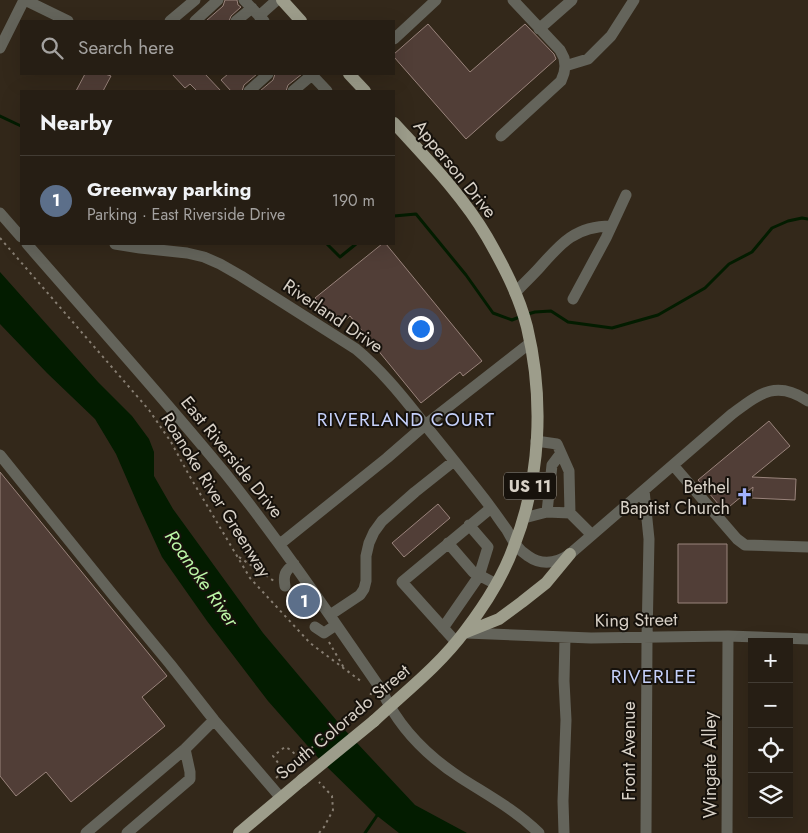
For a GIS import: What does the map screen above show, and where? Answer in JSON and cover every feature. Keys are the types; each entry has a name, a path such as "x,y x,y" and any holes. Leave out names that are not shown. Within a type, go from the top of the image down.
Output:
{"main road":[{"path":"282,0 300,20"},
{"path":"351,75 364,90"},
{"name":"Apperson Drive","path":"395,124 465,205 486,235 503,266 527,326 536,386 538,417 536,441 532,479 524,518 515,545 496,584 460,637"},
{"path":"460,637 498,619 522,602 546,583 570,554"},
{"name":"South Colorado Street","path":"239,833 374,721 425,675 460,637"}],"street":[{"path":"0,48 24,0 66,20"},
{"path":"47,11 53,0"},
{"path":"171,20 195,0"},
{"path":"196,20 218,0"},
{"path":"238,20 277,0"},
{"path":"395,38 436,0"},
{"path":"539,29 572,0"},
{"path":"565,66 588,59 600,48 611,36 634,0"},
{"path":"500,136 558,85 564,73 564,58 560,50 539,29 520,2"},
{"path":"250,90 267,75"},
{"path":"294,90 311,75"},
{"path":"313,75 327,90"},
{"path":"573,299 626,195"},
{"path":"0,213 20,236"},
{"path":"515,293 568,238 593,228 611,226"},
{"name":"East Riverside Drive","path":"28,245 213,459 280,544 382,691 389,706 416,741 439,762 511,809 539,833"},
{"name":"Riverland Drive","path":"121,245 187,253 204,257 220,264 356,349 385,375 491,508 515,545"},
{"path":"280,544 388,458 425,425 530,343"},
{"path":"515,545 521,552 538,562 555,562 562,559 754,397 764,392 775,390 789,391 808,401"},
{"path":"536,441 557,444 569,471 570,513"},
{"path":"547,512 552,465 561,453"},
{"path":"0,455 214,720 281,798"},
{"path":"319,630 360,596 366,581 366,556 369,543 382,521 454,461"},
{"path":"673,465 744,545 808,547"},
{"name":"Front Avenue","path":"644,490 649,539 646,833"},
{"path":"460,637 443,628 402,582 491,508"},
{"path":"524,518 547,512 570,513 592,535"},
{"path":"443,628 479,576 488,547 469,525"},
{"path":"448,543 472,572 496,584"},
{"path":"284,583 286,570 294,564"},
{"name":"King Street","path":"460,637 647,638 728,636 808,639"},
{"name":"Wingate Alley","path":"727,833 728,636"},
{"path":"564,833 565,637"},
{"path":"86,833 185,749 214,720"},
{"path":"127,833 190,778 185,749"}],"path":[{"name":"Roanoke River Greenway","path":"0,238 148,410 171,442 193,483 250,578 310,643 364,684"},
{"path":"237,555 275,582 284,583"},
{"path":"319,630 345,669"},
{"path":"292,765 363,705 370,698 371,689"}],"water":[{"name":"Roanoke River","path":"0,272 98,382 132,416 149,439 154,452 154,476 173,509 263,633 342,727 415,805 467,833 399,833 376,815 321,761 268,701 207,621 162,557 116,454 95,419 0,324"}],"building":[{"path":"225,0 237,0 238,5 241,7 229,20 207,20 223,6"},
{"path":"428,24 470,72 525,24 554,54 556,59 466,139 395,58 395,53"},
{"path":"84,75 111,76 104,90 77,90"},
{"path":"173,75 206,75 220,90 196,90 190,84 185,88"},
{"path":"227,75 256,75 244,85 242,90 230,90 221,80"},
{"path":"275,75 301,75 288,85 286,90 261,90 273,80"},
{"path":"381,245 387,245 482,361 463,376 460,372 421,403 350,316 343,322 334,313 330,316 315,298"},
{"path":"769,421 790,446 752,477 796,479 795,500 752,498 753,487 724,511 698,480"},
{"path":"0,472 167,676 142,697 165,726 71,802 46,772 16,796 0,776"},
{"path":"438,504 450,518 404,557 392,543"},
{"path":"678,544 727,544 727,603 678,603"}],"waterway":[{"path":"0,116 20,126"},
{"path":"395,216 416,214 466,275 493,313 512,320 522,316"},
{"path":"528,314 551,311 568,322 612,328 658,315 705,288 729,264 752,252 772,228 788,221 802,218 808,219"},
{"path":"328,245 340,257 355,245"},
{"path":"365,833 378,814"}],"place":[{"name":"Bethel Baptist Church","path":"744,497"},
{"name":"Greenway parking","path":"304,601"}],"district":[{"name":"RIVERLAND COURT","path":"406,419"},
{"name":"RIVERLEE","path":"654,676"}]}
